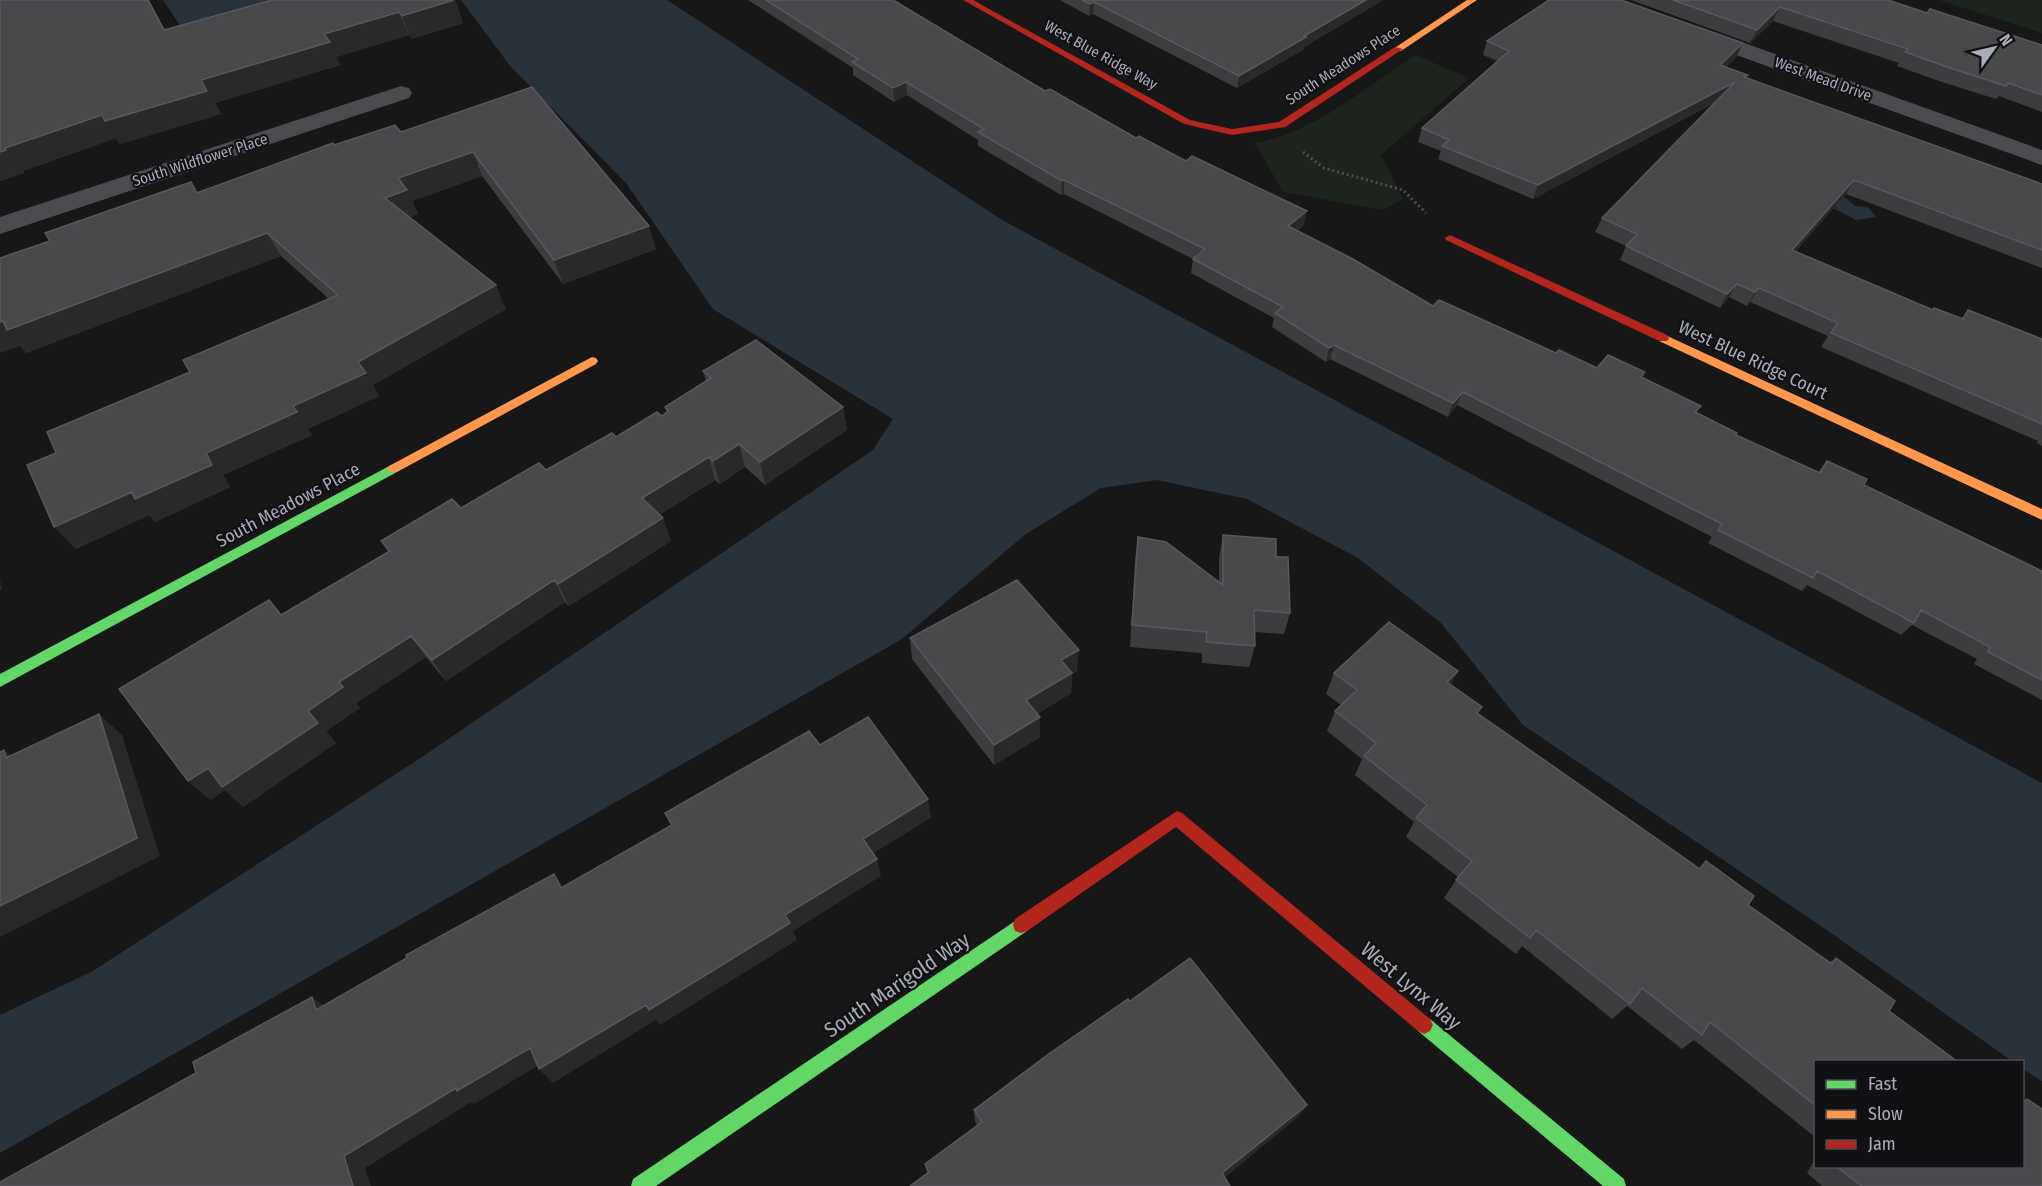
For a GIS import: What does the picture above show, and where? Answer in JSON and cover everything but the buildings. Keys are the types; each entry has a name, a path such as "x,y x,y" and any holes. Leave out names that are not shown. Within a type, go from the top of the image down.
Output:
{"street":[{"name":"West Blue Ridge Way","path":"967,0 1187,122"},
{"name":"South Meadows Place","path":"1187,122 1232,132 1282,125 1473,0"},
{"name":"West Mead Drive","path":"1671,24 2042,158"},
{"name":"South Wildflower Place","path":"0,226 401,93"},
{"name":"West Blue Ridge Court","path":"1450,238 2042,515"},
{"name":"South Meadows Place","path":"0,681 592,361"},
{"name":"South Marigold Way","path":"640,1186 1177,818"},
{"name":"West Lynx Way","path":"1177,818 1617,1186"}],"path":[{"path":"1282,125 1306,156 1325,168 1384,181 1406,191 1450,238"}],"shaded area":[{"path":"163,0 328,0 181,27"},
{"path":"461,0 667,0 1002,220 2042,783 2042,1081 2024,1070 2024,1060 2011,1060 1824,928 1523,725 1441,623 1358,558 1247,499 1157,480 1101,488 1026,534 902,639 0,1153 0,1015 93,971 422,757 873,450 893,419 713,309 626,183 511,67"},
{"path":"1939,0 2042,0 2042,33"},
{"path":"1415,55 1469,78 1381,155 1403,199 1383,210 1283,192 1255,143 1277,137 1319,119"},
{"path":"1837,195 1846,198 1855,206 1868,207 1876,217 1856,220 1833,208"}],"traffic: fast":[{"path":"0,681 393,469"},
{"path":"640,1186 1021,925"},
{"path":"1424,1025 1617,1186"}],"traffic: slow":[{"path":"1398,49 1473,0"},
{"path":"1663,338 2042,515"},
{"path":"393,469 592,361"}],"traffic: jam":[{"path":"967,0 1187,122 1232,132 1282,125 1398,49"},
{"path":"1450,238 1663,338"},
{"path":"1021,925 1177,818 1424,1025"}]}
